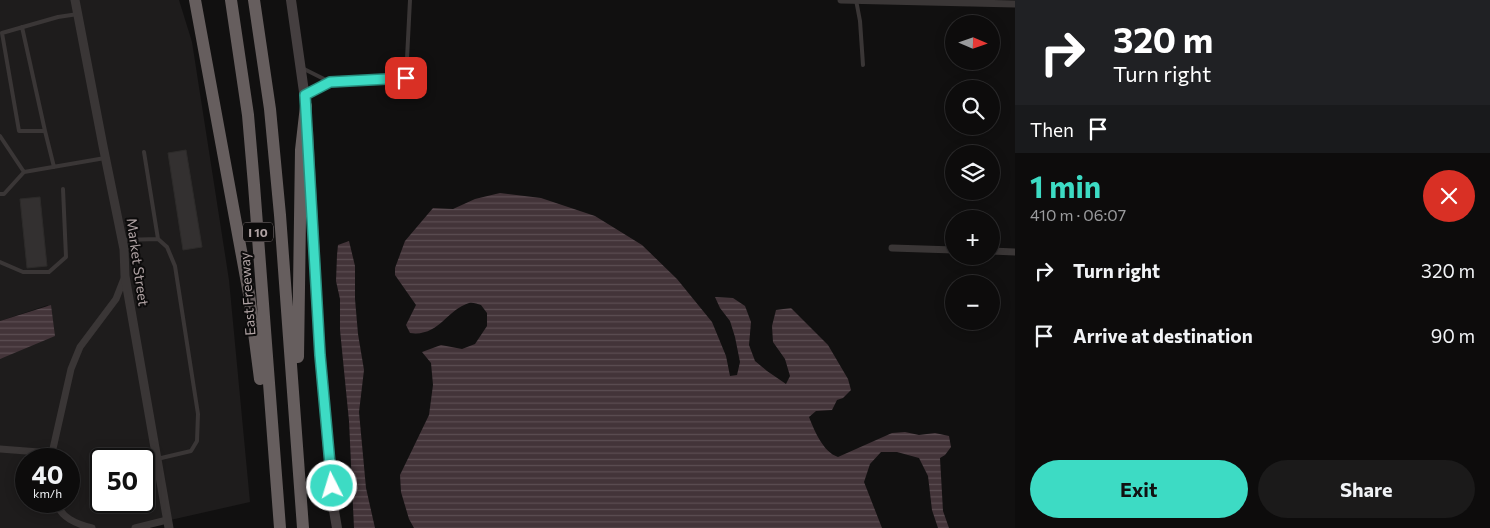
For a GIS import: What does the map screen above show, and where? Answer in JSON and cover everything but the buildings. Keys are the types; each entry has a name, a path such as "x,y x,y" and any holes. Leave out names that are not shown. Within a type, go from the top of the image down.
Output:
{"highway":[{"path":"195,0 249,294 261,387 275,466"},
{"name":"East Freeway","path":"231,0 248,115 280,528"},
{"name":"I 10","path":"254,0 273,137 303,528"},
{"path":"298,454 298,276 301,150 306,100"}],"main road":[{"path":"292,0 306,100 320,355 333,505 337,528"}],"street":[{"name":"Market Street","path":"75,0 124,249 125,276 168,524"},
{"path":"840,0 1015,4"},
{"path":"892,248 945,250"},
{"path":"1000,251 1015,252"},
{"path":"54,448 71,369 80,347 116,299 125,276"},
{"path":"0,449 15,451"},
{"path":"62,513 67,518 92,528"},
{"path":"135,528 168,524"}],"lane":[{"path":"301,67 330,82 406,78 410,0"},
{"path":"856,0 860,21 863,65"},
{"path":"45,130 19,131 2,32 58,17 78,14"},
{"path":"22,27 54,167"},
{"path":"306,100 330,82"},
{"path":"0,136 24,172"},
{"path":"144,152 158,239 167,247 175,266 198,414 198,441 191,451 157,459"},
{"path":"0,194 4,194 24,172 105,158"},
{"path":"0,262 22,272 49,272 66,257 63,189"},
{"path":"122,240 158,239"}],"shaded area":[{"path":"0,0 179,0 192,42 229,280 250,502 135,528 0,528 0,359 48,305 0,321"},
{"path":"500,193 541,198 595,216 642,245 677,279 712,322 726,356 730,376 737,375 740,362 730,321 720,308 715,297 733,298 745,306 751,322 749,345 755,361 786,384 790,376 785,359 773,342 772,326 776,310 791,308 828,345 848,379 851,390 843,398 837,400 832,410 816,411 809,417 816,434 824,446 838,457 892,433 905,432 919,435 935,433 949,436 951,447 940,458 943,511 949,528 938,528 932,510 928,476 919,458 897,452 881,452 870,464 864,482 882,528 414,528 409,519 401,492 400,475 429,415 433,385 431,363 422,352 441,345 462,349 475,344 487,326 487,313 481,305 469,303 461,306 428,331 410,333 406,325 416,305 395,275 395,268 405,241 433,208 453,209 475,199"},
{"path":"349,241 355,266 358,334 364,370 359,412 366,488 375,528 354,528 349,421 340,330 340,299 336,281 338,245"},
{"path":"51,305 55,336 0,359 0,321"}],"route":[{"path":"332,486 320,355 305,95 330,82 406,78"}]}
